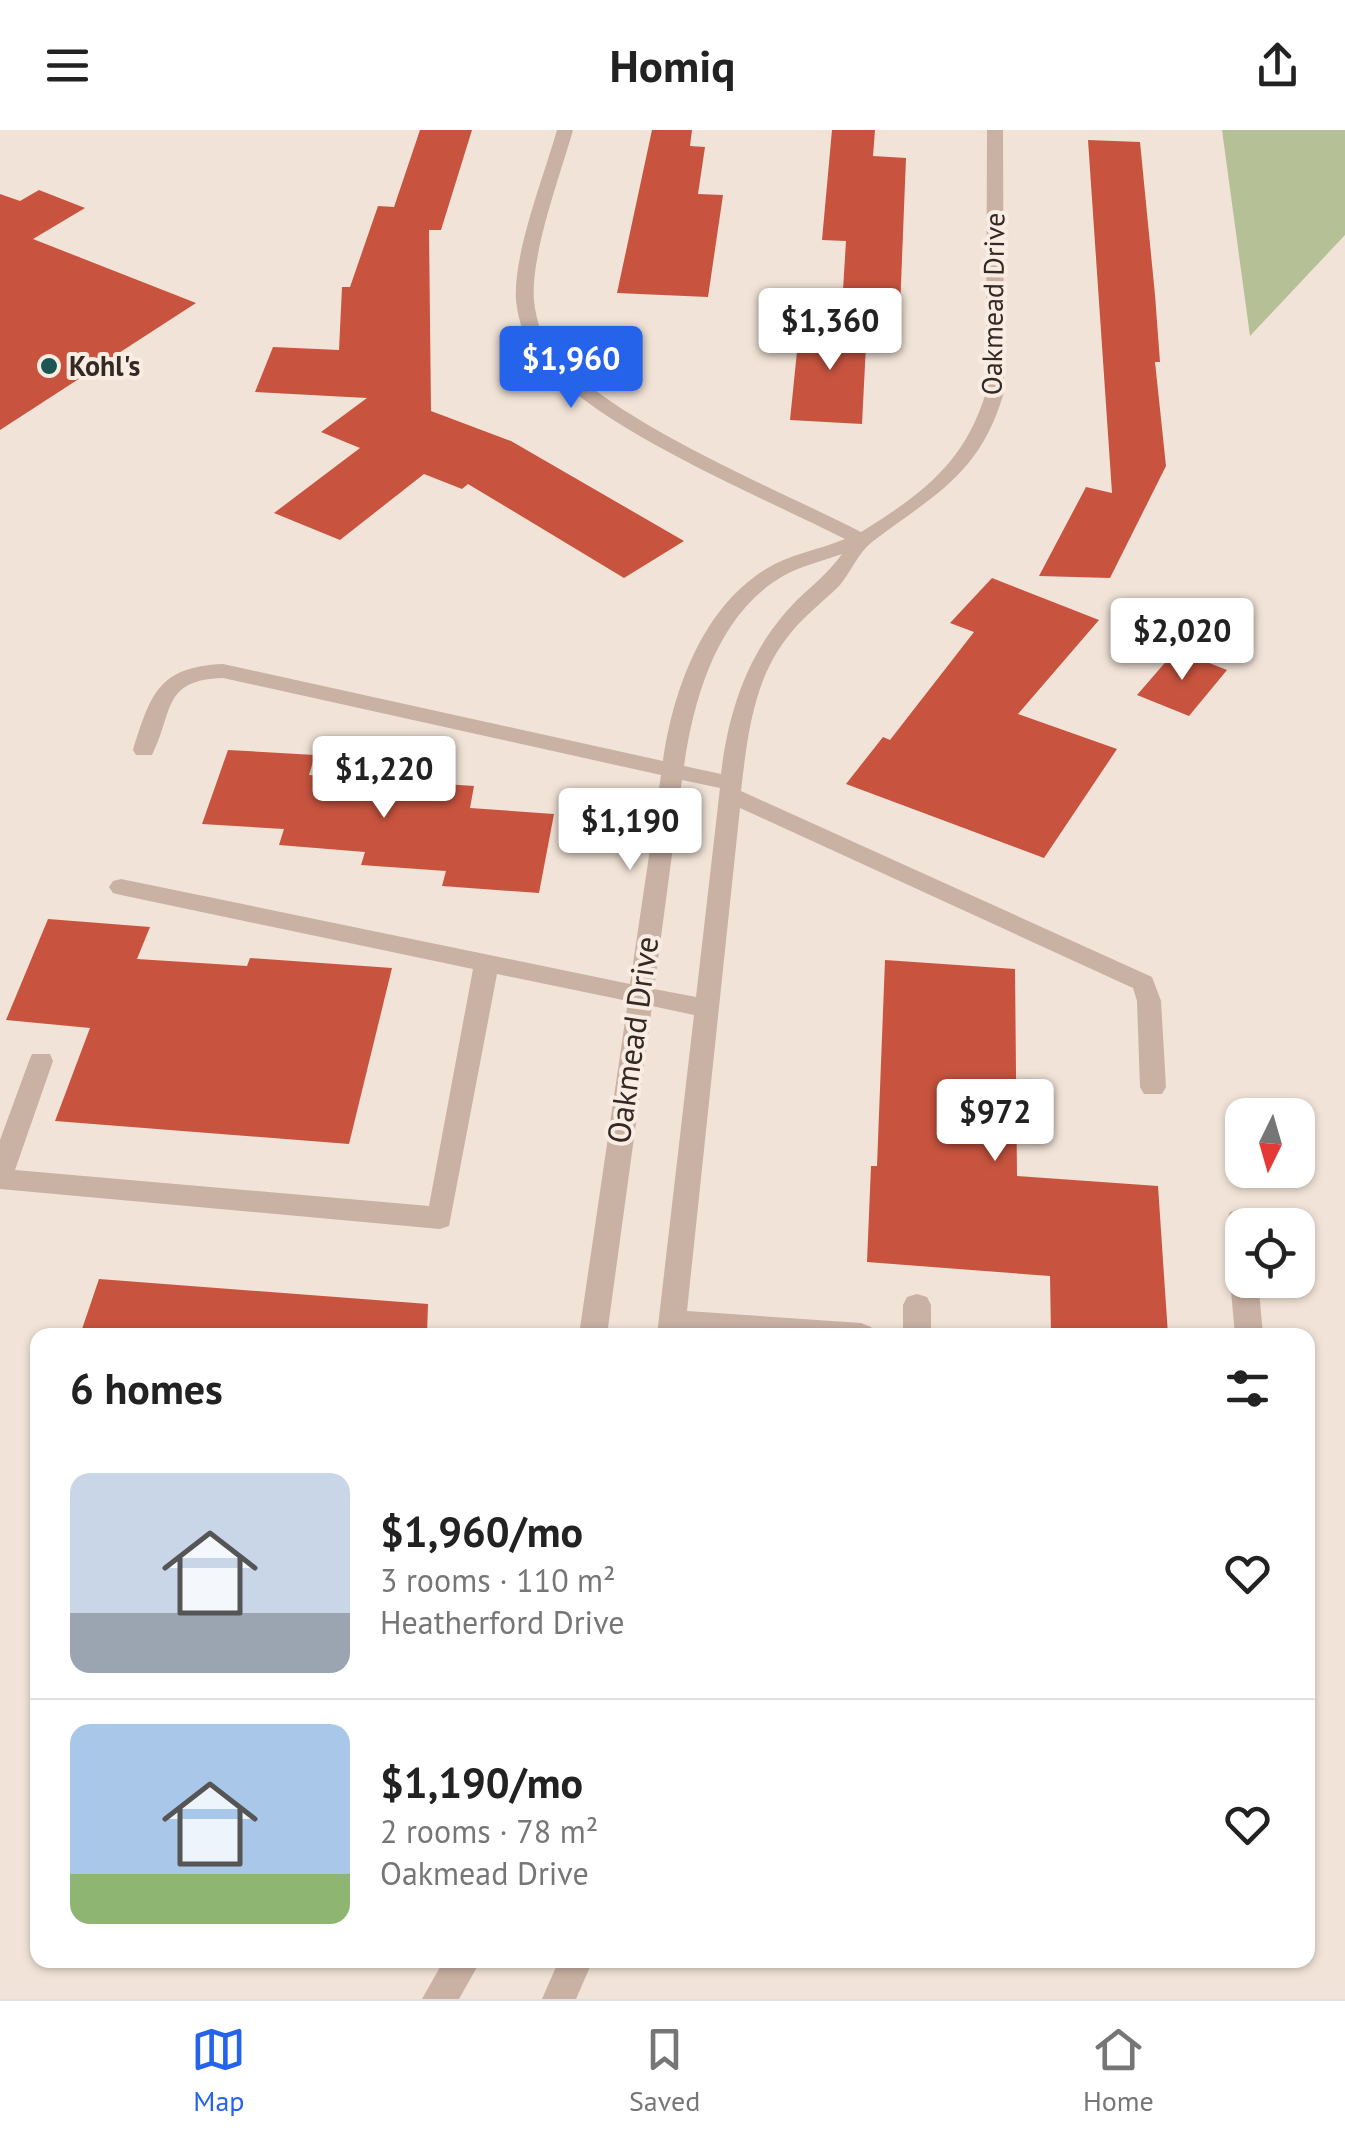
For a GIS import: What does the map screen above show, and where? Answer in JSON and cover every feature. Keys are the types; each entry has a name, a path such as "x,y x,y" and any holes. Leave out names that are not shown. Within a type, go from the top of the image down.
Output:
{"street":[{"path":"564,130 526,272 524,301 531,330 548,359 604,404 665,440 862,540"},
{"name":"Oakmead Drive","path":"594,1328 678,732 697,669 717,630 736,607 789,562 862,540 938,488 967,458 987,428 995,392 995,130"},
{"name":"Oakmead Drive","path":"672,1328 736,738 754,676 776,637 833,580 862,540"},
{"path":"144,750 172,680 202,670 223,671 672,772 729,789 1143,982 1149,1001 1153,1087"},
{"path":"121,887 420,947 486,966 704,1008"},
{"path":"41,1061 0,1178 440,1218 486,966"},
{"path":"1246,1298 1248,1328"},
{"path":"917,1305 917,1328"},
{"path":"440,1999 459,1968"},
{"path":"558,1999 572,1968"}],"green space":[{"path":"1222,130 1345,130 1345,235 1250,336"}],"building":[{"path":"420,130 472,130 441,230 429,230 431,411 511,441 684,541 624,578 468,484 462,489 424,474 340,540 274,513 360,448 321,432 367,398 255,392 273,347 339,350 342,287 350,287 378,206 394,207"},
{"path":"652,130 692,130 690,146 705,147 698,194 723,195 708,297 617,293"},
{"path":"832,130 875,130 873,156 906,158 900,309 842,306 846,241 822,240"},
{"path":"1088,140 1140,142 1166,466 1110,578 1039,576 1086,487 1112,493"},
{"name":"Kohl's","path":"39,190 85,208 33,239 196,303 0,430 0,194 20,201"},
{"path":"800,322 867,325 862,424 790,420"},
{"path":"992,578 1099,620 1018,714 1117,749 1044,858 846,784 883,737 890,740 974,632 950,623"},
{"path":"1176,650 1227,670 1189,716 1137,695"},
{"path":"228,750 315,755 309,775 474,786 470,808 554,814 539,893 442,886 446,871 361,865 365,852 279,845 284,829 202,824"},
{"path":"48,919 150,927 137,959 247,966 250,958 392,968 349,1144 55,1121 90,1028 6,1020"},
{"path":"885,960 1015,969 1017,1176 1158,1186 1168,1328 1051,1328 1050,1276 867,1262 871,1166 877,1166"},
{"path":"99,1279 428,1304 427,1328 82,1328"}],"place":[{"name":"Kohl's","path":"49,366"}]}
